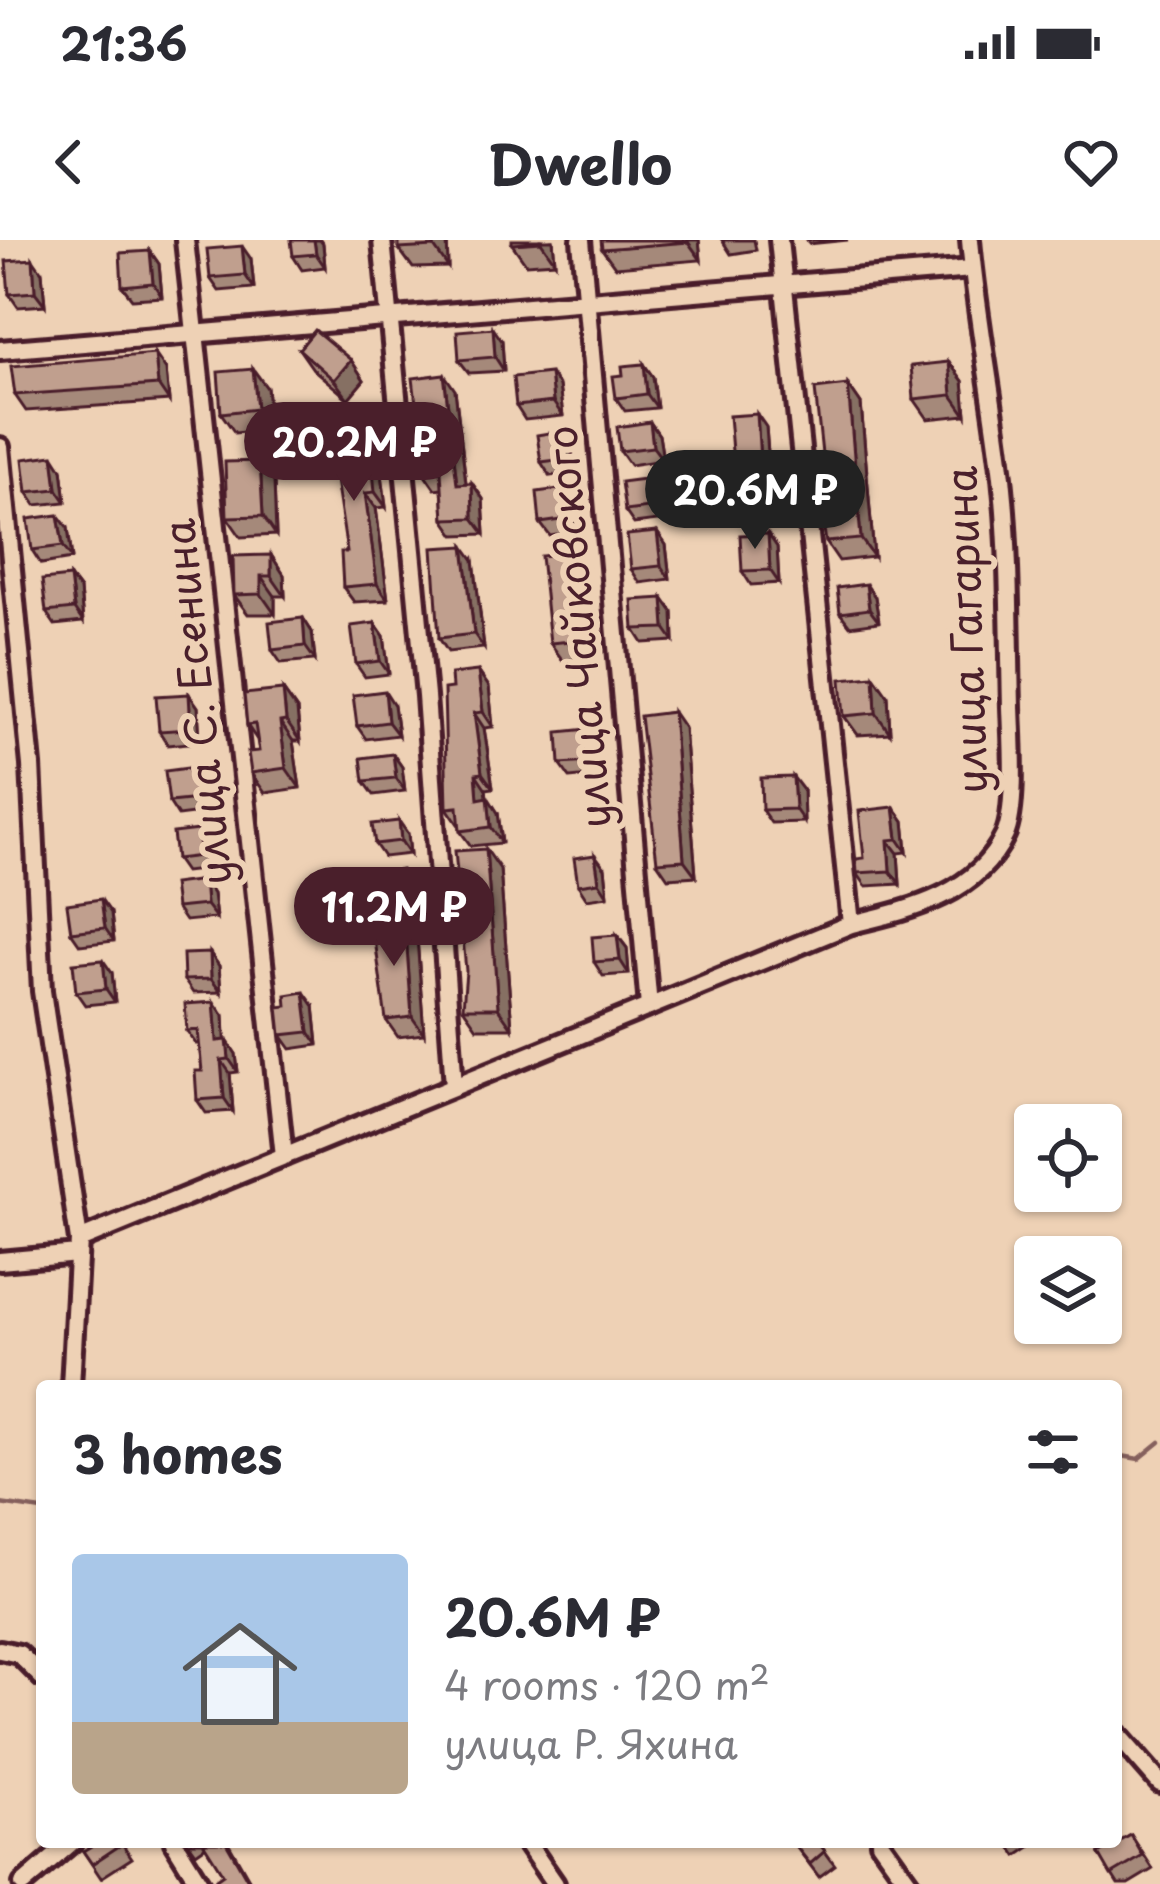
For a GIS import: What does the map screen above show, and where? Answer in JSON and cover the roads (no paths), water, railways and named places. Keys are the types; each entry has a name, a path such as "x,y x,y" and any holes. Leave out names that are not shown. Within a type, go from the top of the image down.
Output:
{"street":[{"name":"улица С. Есенина","path":"185,240 284,1156"},
{"path":"382,240 427,697 454,1086"},
{"name":"улица Чайковского","path":"581,240 649,1007"},
{"path":"779,240 851,924"},
{"name":"улица Гагарина","path":"0,1261 78,1247 454,1086 851,924 921,908 960,886 1006,832 1012,748 1002,480 970,240"},
{"path":"0,350 972,269"},
{"path":"0,447 31,764 42,991 78,1247 71,1380"},
{"path":"0,1650 20,1654 36,1671"},
{"path":"1122,1740 1160,1784"},
{"path":"23,1884 66,1848"},
{"path":"178,1848 200,1884"},
{"path":"530,1848 555,1884"},
{"path":"884,1848 910,1884"}],"waterway":[{"path":"1122,1456 1139,1459 1160,1442"},
{"path":"0,1504 36,1509"}]}
